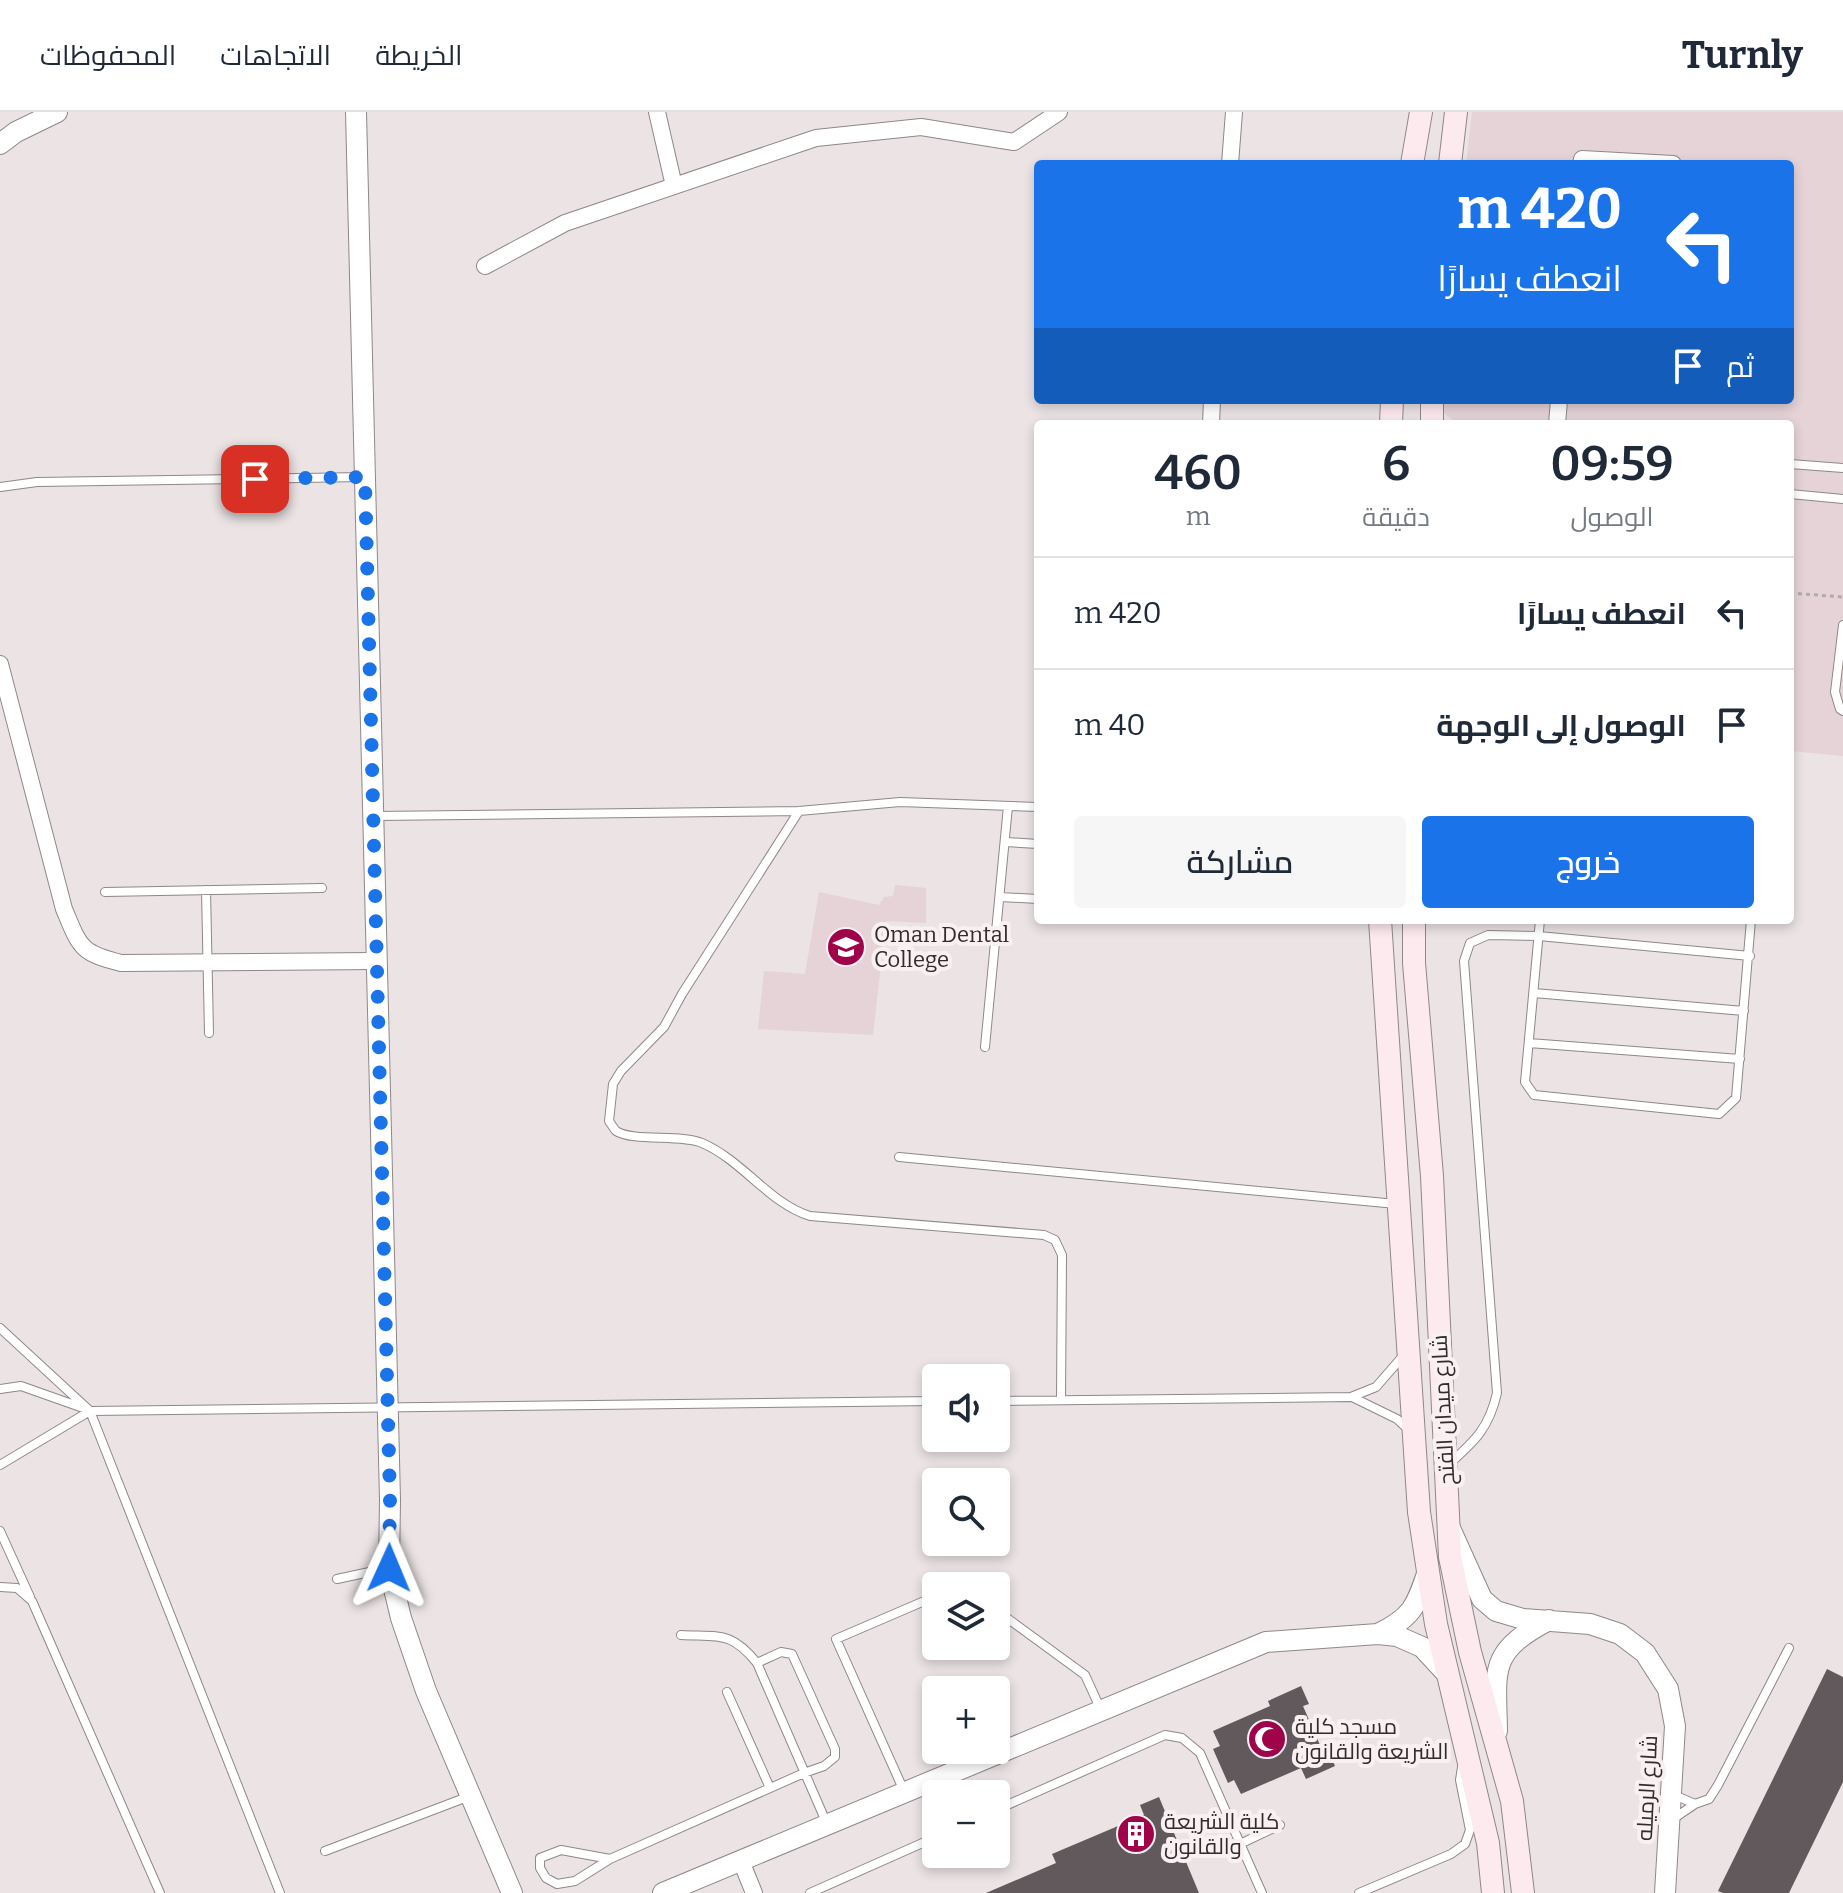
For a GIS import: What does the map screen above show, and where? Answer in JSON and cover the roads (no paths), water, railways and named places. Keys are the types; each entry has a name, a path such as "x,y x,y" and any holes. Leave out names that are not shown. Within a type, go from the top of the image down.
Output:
{"main road":[{"path":"1413,160 1421,112"},
{"path":"1450,160 1456,112"},
{"name":"شارع ميدان الفتح","path":"1380,924 1419,1512 1436,1624 1488,1843 1493,1893"},
{"name":"شارع ميدان الفتح","path":"1414,924 1414,963 1432,1176 1450,1557 1470,1652 1512,1801 1523,1893"}],"street":[{"path":"5,138 57,112"},
{"path":"356,112 388,1408 389,1568 401,1618 426,1691 512,1893"},
{"path":"657,112 674,186"},
{"path":"485,266 565,223 816,138 921,127 1014,142 1059,112"},
{"path":"1230,160 1234,112"},
{"path":"0,664 64,909 78,942 92,956 121,963 376,961"},
{"name":"شارع الرميله","path":"1449,1526 1482,1599 1496,1611 1523,1619 1590,1624 1620,1634 1645,1653 1668,1689 1675,1726 1665,1893"},
{"path":"1378,1634 1408,1616 1428,1571"},
{"path":"1497,1747 1496,1674 1501,1657 1511,1644 1549,1620"},
{"path":"663,1893 1266,1642 1378,1634 1397,1636 1422,1647 1447,1674"},
{"path":"741,1861 754,1893"}],"lane":[{"path":"1794,464 1843,468"},
{"path":"0,487 37,482 365,477"},
{"path":"1794,494 1843,499"},
{"path":"1843,625 1835,692 1843,711"},
{"path":"373,816 799,811 900,802 1034,807"},
{"path":"985,1047 1008,806"},
{"path":"799,811 682,994 673,1014 613,1084 609,1121 616,1131 696,1141 712,1148 732,1160 796,1212 810,1216 1044,1235 1055,1240 1062,1255 1061,1400"},
{"path":"1006,842 1034,844"},
{"path":"105,892 322,888"},
{"path":"206,890 209,1033"},
{"path":"1000,897 1034,899"},
{"path":"1540,924 1525,1082 1534,1095 1719,1114 1736,1098 1751,924"},
{"path":"1446,1467 1478,1438 1491,1416 1497,1393 1464,961 1470,943 1488,935 1539,936 1750,956"},
{"path":"1534,993 1744,1011"},
{"path":"1529,1043 1740,1059"},
{"path":"899,1157 1397,1204"},
{"path":"0,1328 90,1411 280,1893"},
{"path":"1010,1401 1351,1397 1376,1387 1407,1351"},
{"path":"0,1389 21,1386 90,1411 922,1401"},
{"path":"1351,1397 1397,1419 1412,1433"},
{"path":"0,1465 90,1411"},
{"path":"0,1531 160,1893"},
{"path":"337,1579 389,1568"},
{"path":"0,1587 17,1588 32,1601"},
{"path":"904,1793 836,1639 922,1602"},
{"path":"1010,1620 1085,1675 1102,1711"},
{"path":"681,1635 730,1637 743,1645 757,1663 827,1825"},
{"path":"1669,1822 1695,1804 1709,1799 1789,1648"},
{"path":"610,1859 561,1850 540,1858 540,1868 546,1878 557,1884 575,1881 610,1859 824,1766 835,1757 835,1749 792,1654 781,1652 757,1663"},
{"path":"727,1692 770,1788"},
{"path":"1010,1804 1165,1735 1182,1738 1200,1753 1262,1893"},
{"path":"1359,1893 1451,1854 1465,1844 1470,1830 1460,1780 1463,1746"},
{"path":"1671,1794 1695,1804"},
{"path":"325,1851 471,1796"},
{"path":"1240,1844 1280,1825"},
{"path":"810,1893 922,1843"}],"place":[{"name":"Oman Dental College","path":"846,947"},
{"name":"مسجد كلية الشريعة والقانون","path":"1267,1739"},
{"name":"كلية الشريعة والقانون","path":"1136,1834"}]}
